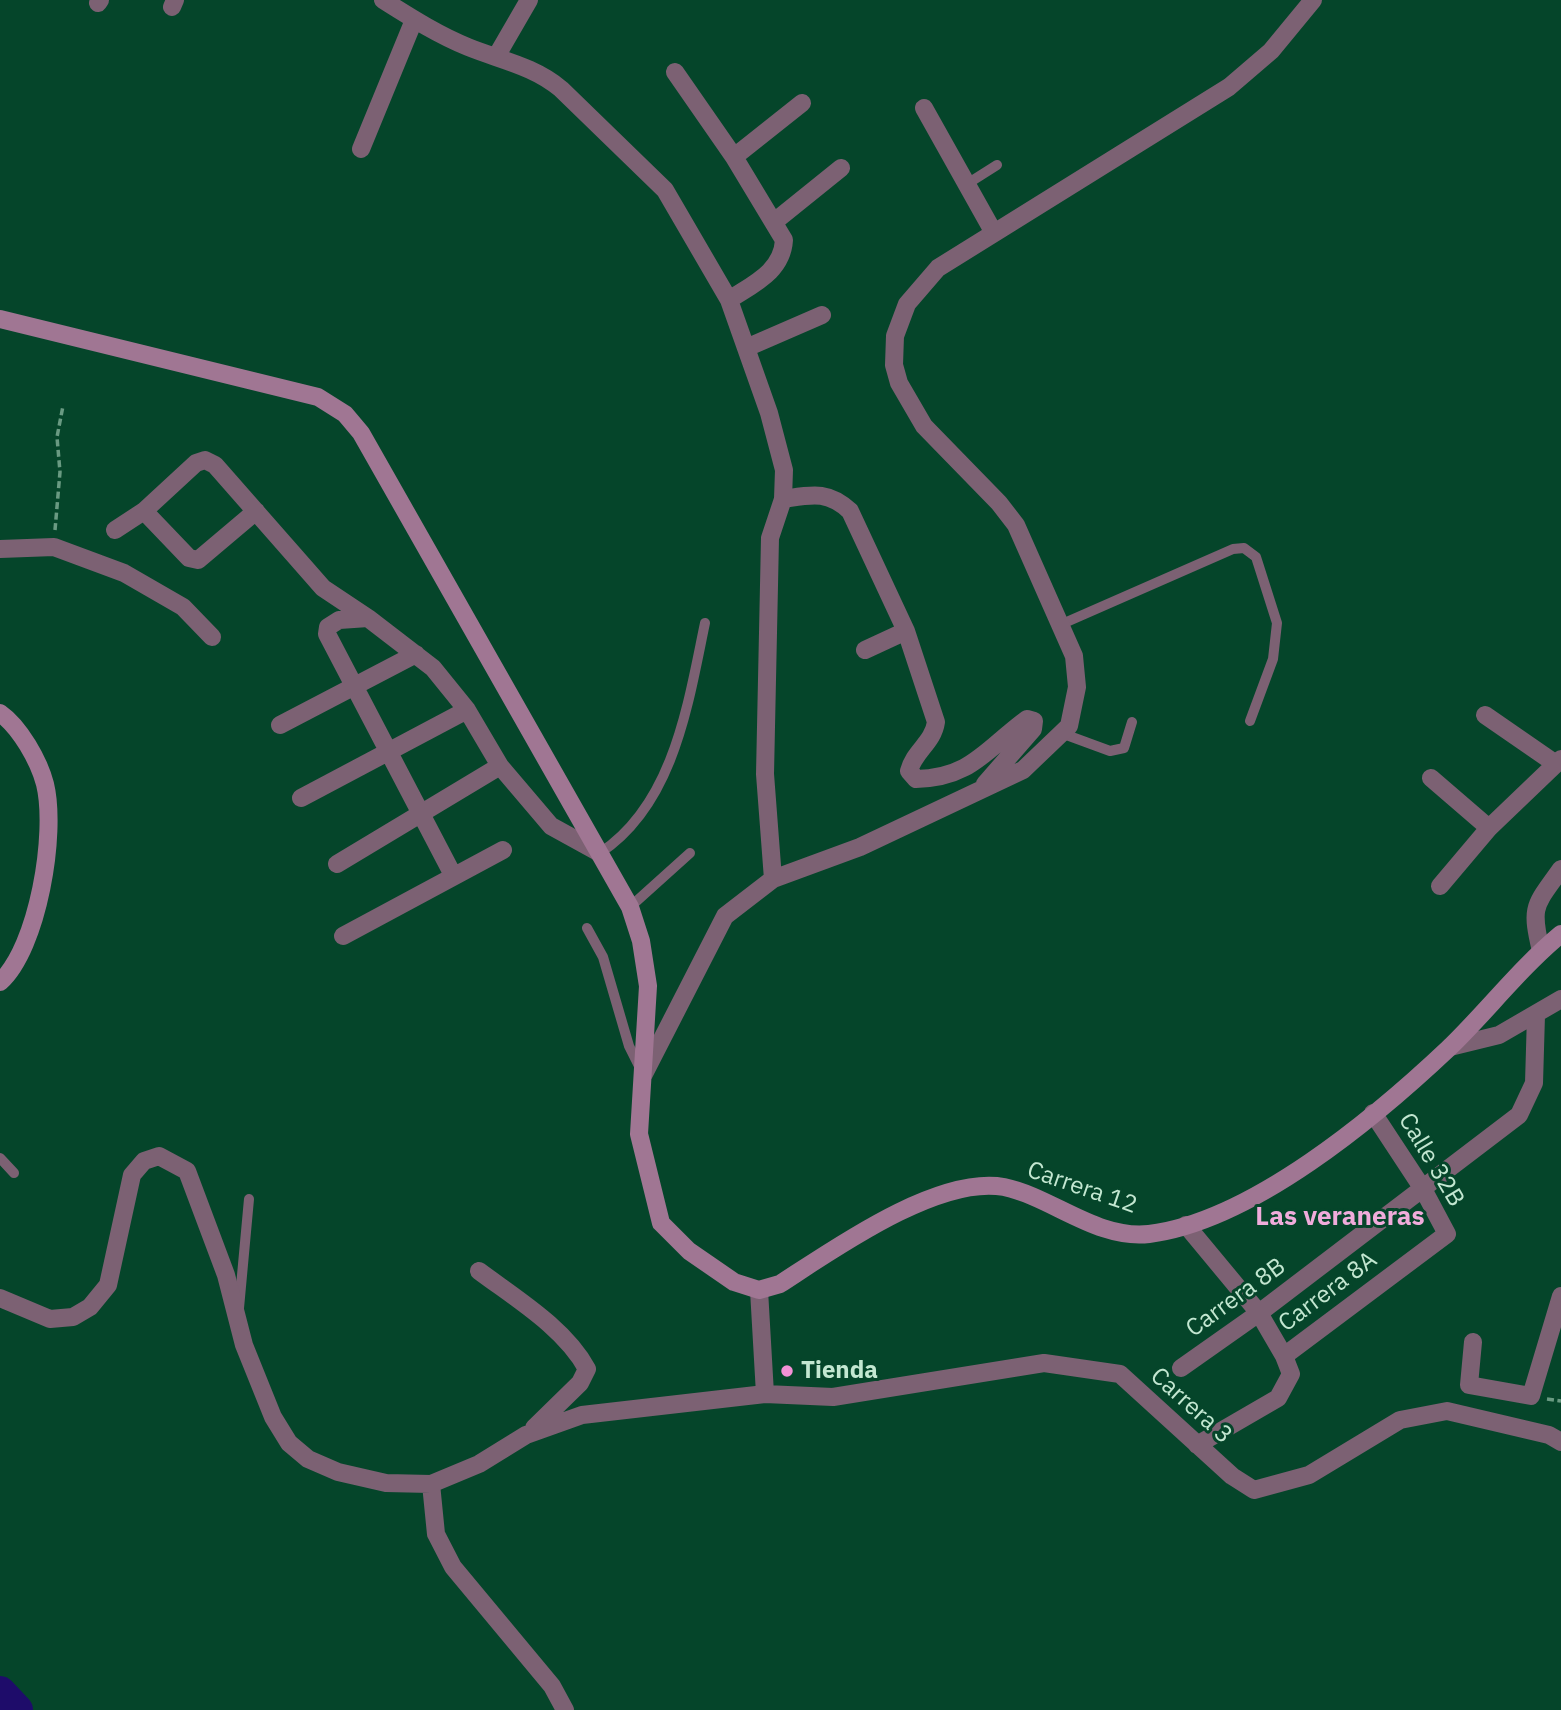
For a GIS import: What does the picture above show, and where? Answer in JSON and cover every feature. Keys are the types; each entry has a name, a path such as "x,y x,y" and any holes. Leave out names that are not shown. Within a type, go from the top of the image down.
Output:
{"street":[{"path":"383,0 414,20 466,46 544,74 634,156 665,190 729,300 769,413 784,470 783,499 770,538 765,774 774,879"},
{"path":"644,1074 725,916 774,879 860,848 1023,769 1069,726 1077,687 1074,656 1016,525 999,503 924,426 899,383 894,365 895,336 908,304 938,268 1229,87 1271,51 1313,0"},
{"path":"496,57 527,1"},
{"path":"360,149 414,20"},
{"path":"675,72 734,157 784,240 783,254 774,270 729,300"},
{"path":"734,157 802,103"},
{"path":"924,108 994,233"},
{"path":"774,222 841,168"},
{"path":"746,348 822,315"},
{"path":"0,318 318,397 345,414 361,433 630,907 641,941 648,986 639,1134 661,1223 690,1251 734,1282 760,1290 765,1394"},
{"path":"114,530 145,511 196,463 205,460 215,466 323,588 368,618 433,668 467,710 500,766 551,826 600,853"},
{"path":"783,499 819,494 841,503 850,511 906,631 936,722 934,736 911,761 909,771 916,779 957,773 977,762 1027,719 1034,721 1033,729 978,791"},
{"path":"145,511 189,558 198,560 256,512"},
{"path":"0,549 54,547 124,573 183,607 212,637"},
{"path":"368,618 340,620 328,627 327,634 453,875"},
{"path":"865,650 906,631"},
{"path":"281,725 352,685 416,654"},
{"path":"301,798 467,710"},
{"path":"0,713 29,748 45,783 50,820 41,884 24,948 12,971 0,982"},
{"path":"1440,886 1489,828 1558,762 1485,715"},
{"path":"337,863 500,766"},
{"path":"1431,778 1489,828"},
{"path":"342,936 503,850"},
{"path":"1541,951 1533,918 1535,906 1561,869"},
{"name":"Carrera 12","path":"760,1290 780,1284 912,1205 955,1191 1004,1187 1118,1232 1147,1234 1186,1225 1262,1193 1298,1171 1450,1046 1541,951 1561,934"},
{"path":"1450,1046 1499,1035 1561,999"},
{"name":"Carrera 8B","path":"1181,1368 1259,1313 1519,1115 1534,1083 1536,1015"},
{"name":"Calle 32B","path":"1373,1112 1423,1189 1447,1234"},
{"path":"0,1298 50,1319 73,1317 90,1307 108,1285 132,1175 144,1161 159,1156 187,1171 226,1275 238,1320 273,1417 289,1443 308,1459 338,1472 386,1483 431,1483 479,1464 526,1434 559,1405 587,1369 580,1356 534,1312 479,1271"},
{"path":"1186,1225 1259,1313 1284,1356"},
{"name":"Carrera 8A","path":"1197,1445 1278,1398 1291,1374 1284,1356 1447,1234"},
{"path":"1473,1342 1469,1385 1531,1396 1561,1296"},
{"name":"Carrera 3","path":"526,1434 582,1415 765,1394 833,1397 1044,1363 1069,1364 1120,1374 1232,1476 1254,1490 1309,1475 1400,1420 1447,1410 1549,1435 1561,1442"},
{"path":"431,1483 440,1546 453,1567 552,1686 565,1710"}],"lane":[{"path":"967,184 997,165"},
{"path":"1062,624 1233,549 1244,548 1256,557 1277,623 1273,659 1250,721"},
{"path":"600,853 630,830 670,760 687,707 705,623"},
{"path":"1062,733 1110,751 1124,748 1132,722"},
{"path":"630,907 690,853"},
{"path":"587,928 603,957 629,1046 644,1074"},
{"path":"0,1158 14,1173"},
{"path":"238,1320 249,1199"}],"path":[{"path":"54,547 60,472 57,437 63,406"}],"waterway":[{"path":"0,1692 17,1710"}],"place":[{"name":"Tienda","path":"787,1371"}],"district":[{"name":"Las veraneras","path":"1340,1217"}]}
